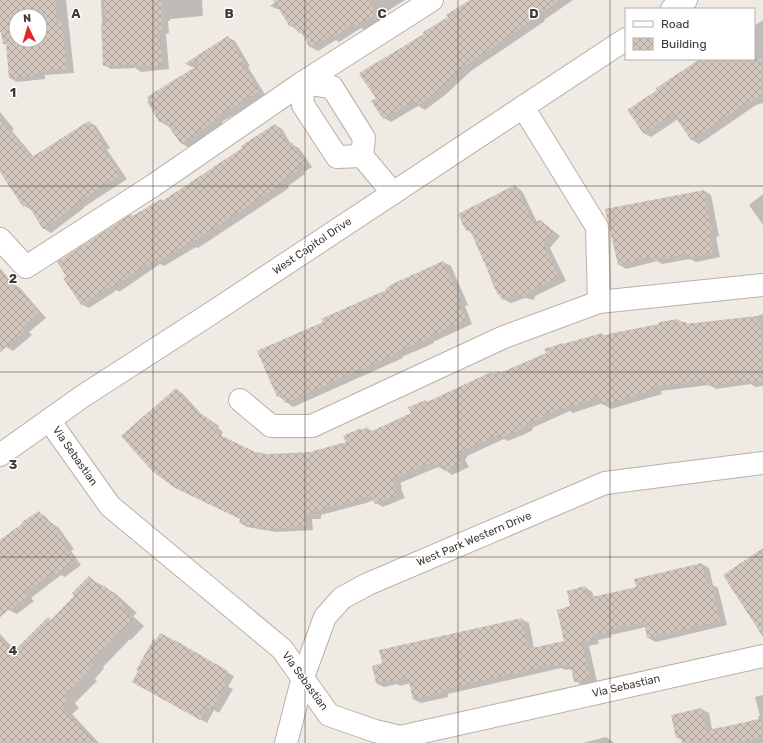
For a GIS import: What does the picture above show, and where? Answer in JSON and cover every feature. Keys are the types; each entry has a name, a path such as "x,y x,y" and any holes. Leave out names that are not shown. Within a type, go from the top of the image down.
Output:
{"street":[{"path":"0,239 26,267 154,185 302,83 432,0"},
{"path":"674,8 686,0"},
{"name":"West Capitol Drive","path":"0,455 83,396 210,314 625,40"},
{"path":"302,83 303,105 337,157 362,156"},
{"path":"302,83 332,87 364,138 362,156 393,193"},
{"path":"523,107 596,227 599,302"},
{"path":"240,400 271,426 312,426 504,337 599,302 763,285"},
{"name":"Via Sebastian","path":"49,420 110,506 282,649 329,715 375,731 400,737 763,656"},
{"name":"West Park Western Drive","path":"286,743 303,677 325,617 342,598 368,584 605,483 763,463"}],"building":[{"path":"55,0 57,22 62,22 67,69 38,72 38,76 9,78 6,44 3,44 0,32 0,1"},
{"path":"104,0 162,0 162,30 159,30 162,66 132,68 132,64 103,66 101,23 106,22"},
{"path":"273,0 368,0 376,14 356,26 354,23 331,39 329,36 310,48 301,32 299,34 293,24 290,27"},
{"path":"470,0 560,0 463,67 438,91 417,106 413,101 383,119 371,101 376,98 359,74 424,34 423,32 448,17 446,15"},
{"path":"228,36 244,61 241,63 259,91 215,118 216,120 198,131 199,133 181,144 164,120 160,123 147,102 149,101 147,97 203,62 184,64"},
{"path":"763,59 763,94 691,140 673,114 643,133 627,110 657,90 656,88 698,60"},
{"path":"0,120 32,157 89,121 104,143 101,145 120,175 77,203 78,204 43,229 27,204 23,207 0,172"},
{"path":"275,124 288,145 292,142 305,163 297,168 299,170 281,181 282,184 189,244 156,263 154,260 111,288 110,286 81,305 63,278 66,276 57,262 131,214 132,216 161,199 162,201 242,148 241,146"},
{"path":"515,185 533,223 540,220 553,231 543,244 559,277 528,292 526,297 517,294 502,300 490,278 469,229 466,231 458,214"},
{"path":"704,190 712,232 709,233 713,253 688,258 687,254 654,261 654,258 652,259 651,257 618,265 605,209"},
{"path":"443,261 461,301 458,302 466,320 395,353 396,354 285,403 281,395 277,397 257,351 323,322 321,319 386,290 386,288 390,285"},
{"path":"0,270 11,283 13,282 39,313 22,327 25,331 0,352"},
{"path":"756,316 757,322 760,321 763,346 763,381 747,383 747,380 708,386 707,380 654,387 655,390 602,405 600,397 564,409 564,407 526,424 526,426 517,431 500,438 498,435 460,452 461,454 458,455 462,463 444,471 440,463 434,466 432,462 393,479 399,494 375,504 370,494 359,500 314,511 314,515 305,515 306,526 268,529 239,523 240,519 175,488 152,471 121,436 176,388 194,409 212,421 211,423 217,427 214,432 255,452 268,454 310,452 346,442 343,436 361,428 361,430 368,427 370,432 411,413 408,407 426,400 427,402 491,372 492,374 499,371 500,373 546,353 544,349 563,343 602,333 603,336 659,324 659,322 678,319 678,322 686,322 686,324"},
{"path":"39,511 48,524 51,522 67,544 64,547 75,560 57,574 55,571 24,593 27,596 0,617 0,540 23,523 22,522"},
{"path":"763,548 763,637 723,575"},
{"path":"702,563 707,585 711,583 720,621 647,638 644,622 604,631 605,633 591,636 592,640 582,642 590,678 574,682 570,664 556,667 556,664 441,690 441,693 413,699 408,678 391,682 391,680 376,683 372,666 382,663 379,650 522,618 528,649 564,641 557,610 570,606 567,591 585,586 588,598 636,587 634,579"},
{"path":"89,576 101,588 104,585 126,606 122,609 133,619 92,660 93,661 91,663 93,666 64,696 68,701 62,707 95,743 0,743 0,639 13,652 48,617 51,620 74,596 72,593"},
{"path":"160,633 228,671 222,682 226,684 212,710 206,707 200,720 132,682 138,671 136,670 154,638 156,640"},
{"path":"701,708 706,731 763,718 763,738 735,743 682,743 681,737 676,738 671,715"}]}
